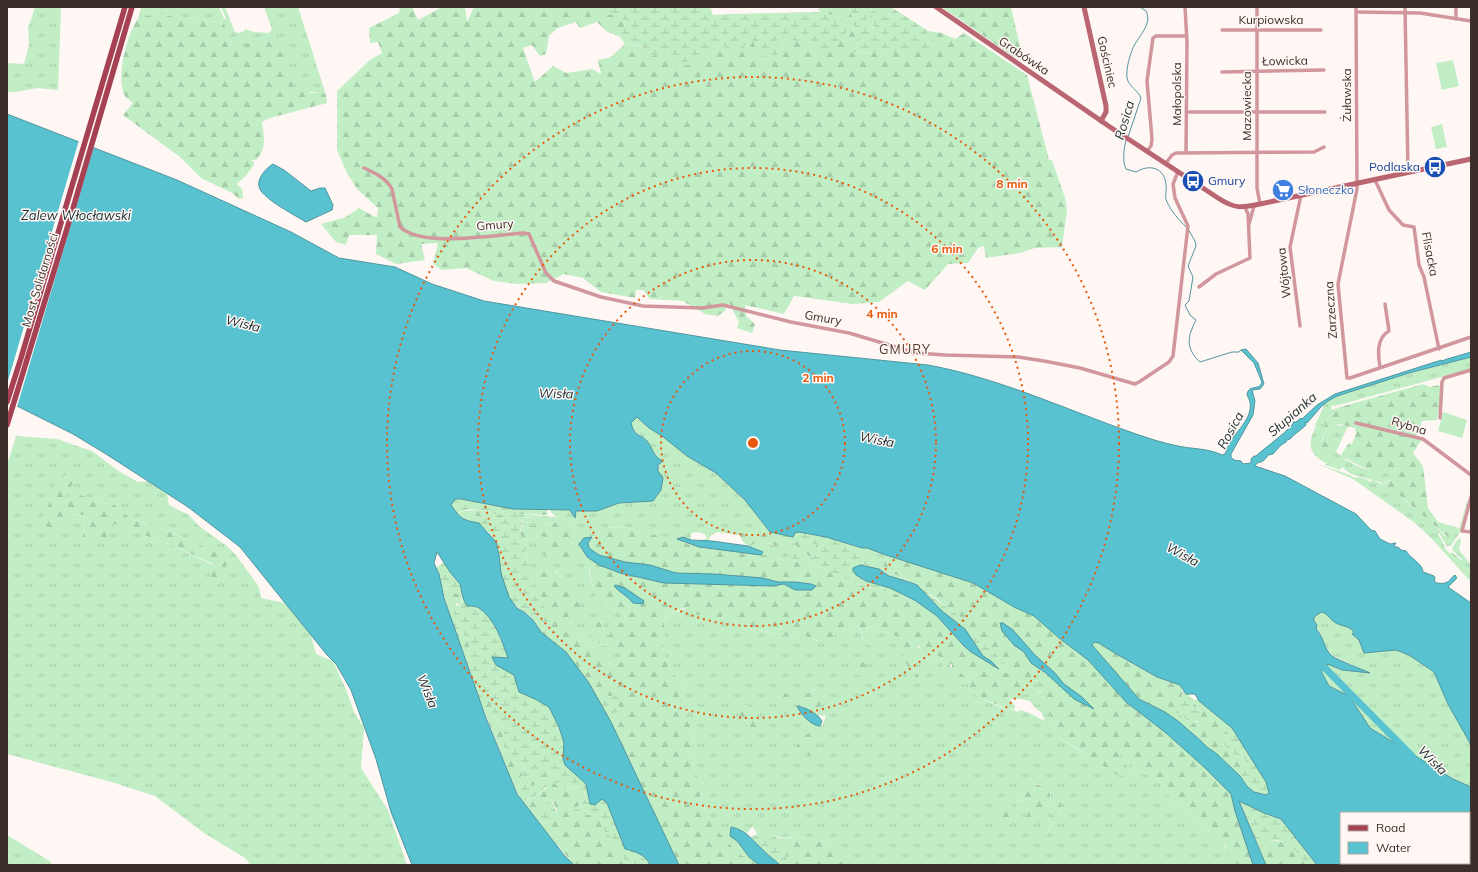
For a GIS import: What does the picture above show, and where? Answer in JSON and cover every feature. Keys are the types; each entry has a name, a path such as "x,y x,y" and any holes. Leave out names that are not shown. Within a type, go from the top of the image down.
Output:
{"main road":[{"name":"Most Solidarności","path":"7,402 125,7"},
{"name":"Most Solidarności","path":"7,425 69,222 132,7"}],"street":[{"name":"Grabówka","path":"936,7 1101,121 1178,172 1229,204 1235,207 1245,207"},
{"name":"Gościniec","path":"1084,7 1106,106 1106,112 1101,121"},
{"name":"Małopolska","path":"1185,7 1187,112 1186,153"},
{"name":"Mazowiecka","path":"1257,7 1257,188 1260,204"},
{"name":"Żuławska","path":"1356,7 1357,183"},
{"path":"1405,7 1408,172"},
{"path":"1456,7 1456,19"},
{"path":"1357,12 1420,12 1471,21"},
{"name":"Kurpiowska","path":"1222,30 1321,30"},
{"path":"1147,151 1151,146 1152,139 1147,81 1153,38 1156,36 1186,36"},
{"name":"Łowicka","path":"1222,72 1324,70"},
{"path":"1187,112 1325,112"},
{"path":"1166,163 1172,155 1176,153 1314,152 1324,147"},
{"path":"1199,287 1216,274 1250,258 1248,214 1245,207 1471,159"},
{"name":"Gmury","path":"364,168 378,175 390,184 400,227 404,231 444,239 523,233 529,234 546,273 554,281 601,297 643,306 702,308 723,305 791,322 849,333 916,353 1031,359 1080,368 1135,384 1169,362 1173,356 1188,233 1188,226 1175,198 1173,184 1178,172"},
{"name":"Flisacka","path":"1375,180 1389,210 1403,225 1414,227 1420,265 1424,277 1439,349"},
{"name":"Zarzeczna","path":"1357,183 1357,191 1338,284 1347,378 1439,349 1471,337"},
{"name":"Wójtowa","path":"1300,326 1290,248 1301,195"},
{"path":"1248,227 1254,206"},
{"path":"1380,367 1378,355 1379,348 1383,334 1389,331 1385,304"},
{"path":"1440,418 1442,382 1444,378 1471,370"},
{"name":"Rybna","path":"1356,423 1423,439 1471,475"},
{"path":"1471,497 1462,531 1471,532"}],"green space":[{"path":"35,7 61,7 58,90 37,88 7,92 7,63 24,64 29,45 28,28"},
{"path":"141,7 219,7 224,19 226,19 221,7 225,7 235,32 239,33 245,29 254,32 269,33 272,29 264,7 298,7 326,95 321,92 309,92 305,87 294,89 233,48 224,23 156,14 139,17"},
{"path":"400,7 412,7 418,20 442,7 465,7 467,22 474,7 595,7 595,9 620,13 625,26 620,37 606,31 597,22 580,28 576,22 558,28 549,36 546,54 540,56 532,45 523,48 535,82 553,66 567,73 592,69 601,74 598,60 611,57 625,44 668,51 699,62 721,46 750,32 776,34 842,18 820,12 818,7 850,7 858,47 850,52 880,53 899,51 927,37 928,31 942,33 955,39 964,33 1027,75 1049,160 1052,160 1065,198 1067,210 1062,247 1035,248 1020,253 986,258 984,246 978,248 968,263 948,264 925,290 908,281 879,302 853,304 794,296 784,314 745,305 746,316 755,324 752,333 737,328 739,322 729,303 724,312 717,316 705,314 683,301 650,299 643,290 636,290 635,298 601,292 583,278 564,274 546,283 518,284 494,281 466,268 442,270 433,264 438,243 421,244 425,260 396,264 376,254 377,235 349,235 346,245 336,242 321,224 346,217 359,208 377,218 378,208 357,189 347,173 337,150 337,91 370,60 382,53 378,42 370,43 369,28 399,13"},
{"path":"595,7 710,7 713,15 820,12 842,18 848,29 831,53 776,34 778,56 759,57 750,33 742,52 721,46 699,62 677,68 668,51 650,57 642,46 625,44 620,37 625,26 620,13 608,15 595,9"},
{"path":"850,7 863,7 869,26 875,28 870,9 887,17 894,9 928,31 927,37 938,42 936,48 880,53 849,52 858,47"},
{"path":"863,7 891,7 894,9 887,17 870,9 876,28 869,26"},
{"path":"942,7 1011,7 1022,55 1014,57"},
{"path":"156,14 224,23 233,48 277,34 294,89 305,87 310,93 321,92 326,95 327,103 270,118 262,122 264,142 262,151 256,160 251,160 254,162 254,165 245,177 237,184 242,189 243,198 239,199 232,193 201,178 180,157 123,115 133,103 126,98 122,86 121,76 124,55 130,34 139,17"},
{"path":"1453,60 1459,86 1442,90 1436,63"},
{"path":"1442,124 1447,147 1436,149 1431,127"},
{"path":"1471,357 1471,369 1335,406 1333,405 1331,407 1332,410 1340,407 1326,419 1327,428 1321,441 1332,451 1327,444 1327,438 1330,432 1335,425 1348,426 1336,452 1341,456 1339,458 1365,469 1376,469 1390,473 1398,468 1402,469 1397,476 1384,484 1424,515 1445,536 1458,533 1468,501 1460,532 1451,546 1447,546 1439,533 1438,534 1445,546 1444,547 1450,554 1452,552 1461,560 1462,559 1452,550 1456,542 1460,538 1461,539 1459,550 1471,565 1471,582 1432,539 1415,523 1353,479 1318,464 1355,478 1357,477 1366,479 1370,482 1372,480 1382,484 1383,483 1351,474 1342,467 1340,470 1324,464 1327,464 1316,456 1311,448 1311,438 1324,406 1323,405 1332,398 1382,381"},
{"path":"1423,384 1430,387 1439,385 1440,400 1437,420 1422,421 1416,437 1422,439 1413,453 1423,466 1428,508 1438,522 1459,528 1458,533 1448,537 1398,494 1385,487 1384,485 1396,476 1401,469 1398,468 1389,474 1379,469 1366,469 1347,459 1338,459 1349,443 1352,444 1356,434 1355,428 1339,424 1335,425 1329,433 1327,439 1328,445 1333,454 1330,456 1323,451 1320,445 1327,428 1325,424 1326,419 1340,407"},
{"path":"1443,412 1467,420 1462,438 1438,431"},
{"path":"637,416 649,428 662,436 687,456 716,473 745,500 770,532 768,535 743,533 740,535 718,532 711,535 708,541 698,541 706,539 707,537 700,532 696,532 691,533 691,540 683,537 677,539 635,532 626,527 609,527 598,535 589,537 580,547 589,562 589,572 593,588 604,612 614,612 621,609 625,615 626,620 623,623 620,623 610,636 605,632 603,624 599,620 600,644 621,650 623,656 615,665 610,664 600,651 592,647 579,631 570,623 573,619 569,588 556,570 537,582 537,588 527,574 528,559 525,553 527,544 525,540 544,536 545,541 573,545 571,540 575,531 571,522 565,524 556,522 541,526 523,526 522,522 529,523 531,517 522,517 518,515 556,517 550,511 551,510 570,510 575,516 575,511 597,511 619,503 653,501 661,490 663,478 658,471 659,459 646,439 634,431 630,423"},
{"path":"16,436 57,439 92,451 120,472 138,482 147,481 167,494 169,505 189,515 199,526 227,546 236,555 259,587 261,598 285,603 311,635 316,654 333,661 354,712 364,728 361,768 388,810 407,865 251,865 245,858 204,833 155,796 108,781 7,754 7,465","holes":["74,482 59,503 82,495 96,501 115,505 123,513 134,520 161,528 220,553 213,565 169,544 114,524 82,541 85,515 71,514 37,529 48,507"]},
{"path":"68,473 74,482 60,503 81,495 96,501 115,505 123,513 134,520 161,528 196,544 221,553 227,564 221,579 209,579 213,564 169,544 114,524 106,543 82,541 85,515 71,514 59,530 37,529 48,507 56,483"},
{"path":"455,499 513,509 523,523 520,534 527,544 525,553 531,566 530,572 527,574 537,588 538,597 549,616 545,628 541,632 533,619 510,600 500,572 499,556 492,536 484,528 466,522 470,519 469,518 478,516 497,519 507,517 475,509 468,509 457,514 451,505"},
{"path":"513,509 547,510 548,515 521,514 519,515 522,517 535,519 533,522 529,523 523,522 518,518"},
{"path":"479,510 507,516 507,518 498,519 474,516 466,522 458,514 463,511"},
{"path":"560,521 565,524 571,522 575,531 572,539 572,561 562,561 543,554 542,546 545,541 544,536 525,540 520,534 523,526 544,526"},
{"path":"608,527 626,527 635,532 676,538 688,544 708,549 729,550 769,556 779,558 785,562 801,561 841,576 856,584 900,595 916,601 937,616 971,652 1008,673 1006,667 977,637 962,618 923,588 883,567 886,555 973,583 1014,607 1034,616 1059,638 1088,660 1126,702 1166,733 1204,767 1231,794 1235,811 1253,865 1238,865 1227,854 1225,842 1212,834 1190,816 1184,808 1174,805 1165,787 1153,776 1139,772 1119,753 1117,753 1130,771 1120,776 1117,773 1116,775 1076,747 1060,738 1049,729 1056,728 1047,709 1039,700 1032,700 1035,693 1043,691 1038,681 1034,680 1032,684 1033,688 1024,695 1009,694 1008,696 1015,706 1014,710 1007,709 980,698 969,690 969,673 963,671 961,673 967,679 965,686 958,681 956,677 952,682 946,675 952,665 950,663 950,668 947,670 944,668 941,657 937,656 930,662 919,646 915,646 912,655 916,665 912,667 919,676 918,681 912,683 908,681 907,675 909,670 901,650 905,643 901,638 866,626 869,635 881,644 878,649 864,643 861,630 856,626 838,629 830,641 822,642 803,635 802,630 799,631 797,638 750,628 745,624 735,621 726,612 716,620 702,615 697,615 694,612 698,609 697,605 681,609 669,615 664,620 665,634 663,647 665,657 669,667 682,686 686,697 684,713 693,731 695,758 693,765 697,776 708,791 700,795 704,807 710,819 716,825 717,830 733,848 742,856 749,857 759,865 679,865 611,722 619,710 614,695 605,698 602,697 597,689 591,686 566,652 541,632 548,622 546,610 536,594 538,570 547,566 552,568 560,575 576,598 581,613 580,617 573,619 570,623 579,631 592,647 603,653 610,664 615,665 623,656 621,650 601,644 595,640 591,636 588,624 591,616 603,624 605,632 610,636 613,622 623,623 626,620 625,615 621,609 614,612 604,612 593,588 587,557 599,565 620,573 649,580 736,585 771,586 784,584 795,590 812,590 815,586 795,582 778,582 763,578 676,573 650,565 625,562 599,555 589,548 588,543 592,537 598,535"},
{"path":"770,532 795,536 818,545 818,553 811,557 801,551 793,543 788,551 785,552 774,545 766,543 758,543 750,546 746,545 741,539 740,535 743,533 768,535"},
{"path":"795,532 826,537 862,548 861,553 909,582 892,577 881,570 864,565 853,570 856,574 864,580 890,588 910,599 856,584 841,576 801,561 794,562 790,558 788,551 793,543 795,543 798,548 811,557 818,552 818,545 793,537"},
{"path":"760,542 779,546 785,552 788,551 794,562 785,562 779,558 761,555 763,552 750,546"},
{"path":"862,548 867,548 886,555 883,567 861,553"},
{"path":"444,562 460,584 462,595 442,588 436,568"},
{"path":"917,585 966,621 977,637 999,657 1008,673 1000,673 998,667 983,656 965,629 942,611"},
{"path":"442,588 462,595 461,603 456,604 454,615 450,615"},
{"path":"463,598 467,605 477,607 482,610 492,621 496,629 508,658 496,665 514,675 535,699 549,707 559,727 564,743 563,758 586,784 590,804 602,799 607,803 616,825 636,851 649,862 650,865 628,865 613,840 604,831 599,819 594,815 582,814 573,811 586,798 586,795 581,788 560,787 555,784 556,775 550,771 543,776 528,776 527,779 531,786 549,780 549,783 538,795 523,802 515,789 520,785 524,764 515,764 503,745 502,741 505,730 493,714 490,700 486,695 478,695 466,660 469,651 468,642 464,635 455,630 450,615 454,615 453,608 461,603"},
{"path":"697,605 697,615 722,618 726,611 735,621 745,624 750,628 796,638 800,630 802,630 817,641 835,632 837,629 855,626 860,630 864,643 881,644 869,635 866,626 901,638 905,643 903,655 907,661 912,683 918,681 919,676 912,667 912,655 915,646 922,650 929,662 937,656 941,657 944,668 952,667 946,675 952,681 956,677 963,677 961,673 963,671 969,673 969,690 978,696 1006,709 1018,712 1020,710 1024,711 1045,721 1041,712 1036,709 1030,701 1011,699 1008,696 1009,694 1017,694 1024,691 1030,687 1034,680 1038,681 1043,691 1039,691 1032,700 1039,700 1047,708 1056,728 1050,729 1060,738 1117,773 1124,775 1130,771 1116,752 1119,753 1139,772 1153,776 1165,787 1174,805 1184,808 1190,816 1212,834 1225,842 1225,848 1238,865 848,865 847,856 840,855 827,841 796,836 784,838 768,834 752,827 747,833 748,834 731,827 733,839 738,842 749,857 743,856 737,853 723,838 705,810 702,802 700,795 707,791 704,784 697,776 693,765 695,758 693,731 684,713 686,697 682,686 669,667 663,647 665,634 664,620 669,615","holes":["815,689 821,701 816,715 819,717 820,715 826,715 823,725 820,726 797,706 803,707 801,700","1030,778 1033,783 1041,785 1051,795 1050,798 1052,798 1061,810 1047,833 1046,838 1048,821 1054,805 1050,803 1048,804 1047,817 1036,823 1028,816 1028,812 1024,806 1024,801 1021,800 1016,802 1017,794 1024,795 1025,791 1022,786"]},
{"path":"1321,612 1326,614 1335,622 1352,630 1354,632 1352,634 1359,640 1364,652 1396,650 1409,655 1434,672 1448,704 1471,745 1471,787 1453,779 1370,728 1349,696 1329,686 1322,673 1320,663 1342,670 1369,673 1332,655 1321,639 1320,632 1316,629 1314,617"},
{"path":"455,630 460,632 468,642 469,651 466,660"},
{"path":"1094,642 1099,643 1157,677 1180,685 1182,694 1179,704 1185,718 1191,725 1194,722 1198,722 1199,710 1194,708 1193,705 1195,703 1201,703 1232,728 1232,734 1225,734 1222,736 1223,745 1232,750 1237,758 1245,759 1246,763 1240,776 1201,741 1165,712 1139,699 1092,645"},
{"path":"856,661 862,661 866,665 866,671 862,675 856,675 852,671 852,665"},
{"path":"591,686 598,690 602,696 614,695 619,698 619,710 611,722"},
{"path":"820,688 825,690 825,693 816,715 803,707 801,700 809,692"},
{"path":"778,691 789,695 788,699 795,702 794,707 784,715 777,701"},
{"path":"1183,691 1195,700 1198,699 1201,703 1195,703 1193,705 1194,708 1199,710 1201,720 1194,722 1191,726 1185,718 1176,714"},
{"path":"482,694 489,698 494,715 505,730 503,735 515,764 524,764 520,785 515,789 478,695"},
{"path":"743,705 747,705 747,710 755,713 755,718 762,721 761,725 754,729 748,728 745,721 739,718 738,709"},
{"path":"1232,728 1266,782 1269,793 1261,795 1257,793 1249,787 1240,776 1241,765 1246,763 1245,759 1237,758 1234,753 1221,741 1222,736 1232,733"},
{"path":"809,733 819,736 819,741 814,755 809,756 806,752 804,757 797,754 797,747"},
{"path":"550,771 556,775 555,784 560,787 581,788 585,794 585,799 577,807 582,814 594,815 599,819 604,831 613,839 628,865 574,865 539,823 555,821 557,810 551,799 553,794 548,794 547,805 539,814 531,812 523,802 537,796 547,787 531,786 527,779 528,776"},
{"path":"1027,777 1030,778 1033,783 1044,787 1050,793 1050,798 1057,796 1060,800 1061,809 1047,832 1045,840 1041,838 1054,805 1050,803 1048,804 1047,817 1041,822 1033,823 1027,819 1028,812 1024,806 1024,801 1021,800 1014,802 1010,799 1014,794 1024,795 1025,791 1020,784 1023,779 1024,780"},
{"path":"548,794 553,794 551,799 558,817 555,821 539,823 531,812 539,814 540,810 547,805"},
{"path":"1239,800 1264,813 1281,819 1317,865 1306,865 1303,859 1293,848 1281,841 1268,840 1261,843 1260,850"},
{"path":"1001,804 1011,805 1016,810 1019,819 1015,821 1011,820 1009,824 998,818 996,810"},
{"path":"754,828 778,838 776,840 785,851 788,865 780,865 751,837 757,834"},
{"path":"7,835 51,862 51,865 7,865"},
{"path":"796,836 827,841 840,854 850,858 848,865 788,865 786,853 776,840 778,838 791,838"},
{"path":"1265,840 1290,845 1302,858 1306,865 1266,865 1260,850 1261,843"}],"water":[{"name":"Zalew Włocławski","path":"7,114 177,180 291,232 339,258 395,267 432,284 484,301 780,350 928,365 957,371 1013,388 1123,430 1151,439 1179,446 1208,450 1222,455 1225,454 1230,442 1249,414 1250,402 1247,395 1249,390 1260,386 1262,382 1254,363 1241,350 1246,349 1258,363 1264,384 1260,389 1252,390 1255,401 1253,415 1231,454 1231,457 1234,460 1241,461 1243,464 1251,463 1251,459 1254,456 1256,456 1284,433 1293,424 1293,422 1296,422 1301,418 1302,419 1317,405 1335,394 1435,362 1442,360 1443,362 1444,360 1471,352 1471,357 1409,373 1337,396 1321,407 1307,423 1305,422 1306,425 1281,445 1273,454 1268,455 1264,460 1257,463 1255,466 1285,476 1356,514 1371,530 1375,531 1380,539 1390,544 1396,543 1394,547 1398,547 1401,550 1406,551 1421,566 1423,572 1434,576 1436,583 1447,582 1455,575 1457,578 1448,587 1471,603 1471,745 1448,704 1434,672 1409,655 1396,650 1364,653 1359,640 1352,634 1354,632 1352,630 1336,623 1321,612 1314,617 1314,621 1317,625 1316,629 1327,650 1332,656 1370,673 1342,670 1321,663 1322,673 1329,686 1349,696 1370,728 1453,779 1471,787 1471,865 1317,865 1281,819 1239,801 1266,865 1253,865 1235,811 1231,794 1204,767 1166,733 1126,702 1088,660 1059,638 1034,616 1014,607 973,583 867,548 862,548 826,537 799,532 795,533 793,537 770,532 745,500 716,473 687,456 662,436 649,428 637,417 631,423 634,431 647,441 655,455 663,461 658,465 658,471 663,478 661,490 653,501 619,503 597,511 576,511 575,518 570,510 513,509 461,499 455,499 451,505 462,518 479,523 496,542 501,573 509,597 517,608 533,620 541,632 566,652 589,683 611,722 679,865 650,865 640,854 625,849 607,803 602,799 595,805 590,804 586,784 565,765 563,758 564,743 559,727 549,707 519,692 514,675 496,665 492,657 508,658 494,624 479,608 475,606 467,606 463,598 460,584 437,552 434,563 439,574 444,598 486,718 517,794 564,855 574,865 412,865 391,812 376,759 351,690 336,664 327,655 240,547 188,507 73,434 7,401","holes":["1094,642 1099,643 1157,677 1180,685 1186,694 1195,694 1199,701 1232,728 1266,782 1269,793 1266,795 1254,792 1217,754 1178,721 1165,712 1139,699 1092,645"]},
{"path":"273,164 284,170 311,191 325,188 333,205 332,210 306,222 267,198 260,189 259,182 264,171"},
{"path":"592,537 588,543 589,548 599,555 625,562 650,565 676,573 763,578 778,582 795,582 816,586 812,590 795,590 784,584 771,586 664,583 620,573 599,565 587,557 579,544 584,538"},
{"path":"683,537 691,540 712,541 748,546 763,552 761,555 699,547 677,539"},
{"path":"860,565 879,569 889,576 917,585 942,611 965,629 983,656 999,669 971,652 937,616 916,601 890,588 866,581 856,575 853,568"},
{"path":"616,585 625,588 644,601 643,604 633,603 614,586"},
{"path":"1000,623 1003,623 1013,630 1064,684 1082,697 1094,709 1074,699 1046,673 1031,663 1024,652 1014,645 1002,631"},
{"path":"797,706 807,709 818,716 822,721 820,726 810,722"},
{"path":"731,827 742,831 750,837 780,865 759,865 749,857 738,842 730,836"}],"pier":[{"path":"79,140 94,146 17,407 7,403 7,384"}],"waterway":[{"name":"Rosica","path":"1128,137 1141,98 1128,81 1128,65 1133,48 1148,20 1146,11 1140,7 1136,7"},
{"name":"Rosica","path":"1126,140 1124,151 1126,169 1136,172 1146,168 1151,168 1159,171 1165,178 1167,202 1175,215 1186,227"},
{"name":"Rosica","path":"1188,229 1195,241 1196,246 1188,266 1193,277 1189,301 1185,305 1190,315 1196,320 1189,338 1191,351 1200,362 1232,352 1239,352 1241,350"},
{"name":"Wisła","path":"1314,657 1412,756"}],"place":[{"name":"Podlaska","path":"1435,167"},
{"name":"Gmury","path":"1193,181"},
{"name":"Słoneczko","path":"1283,190"}],"district":[{"name":"GMURY","path":"905,349"}],"water label":[{"name":"Słupianka","path":"1292,414"}]}
